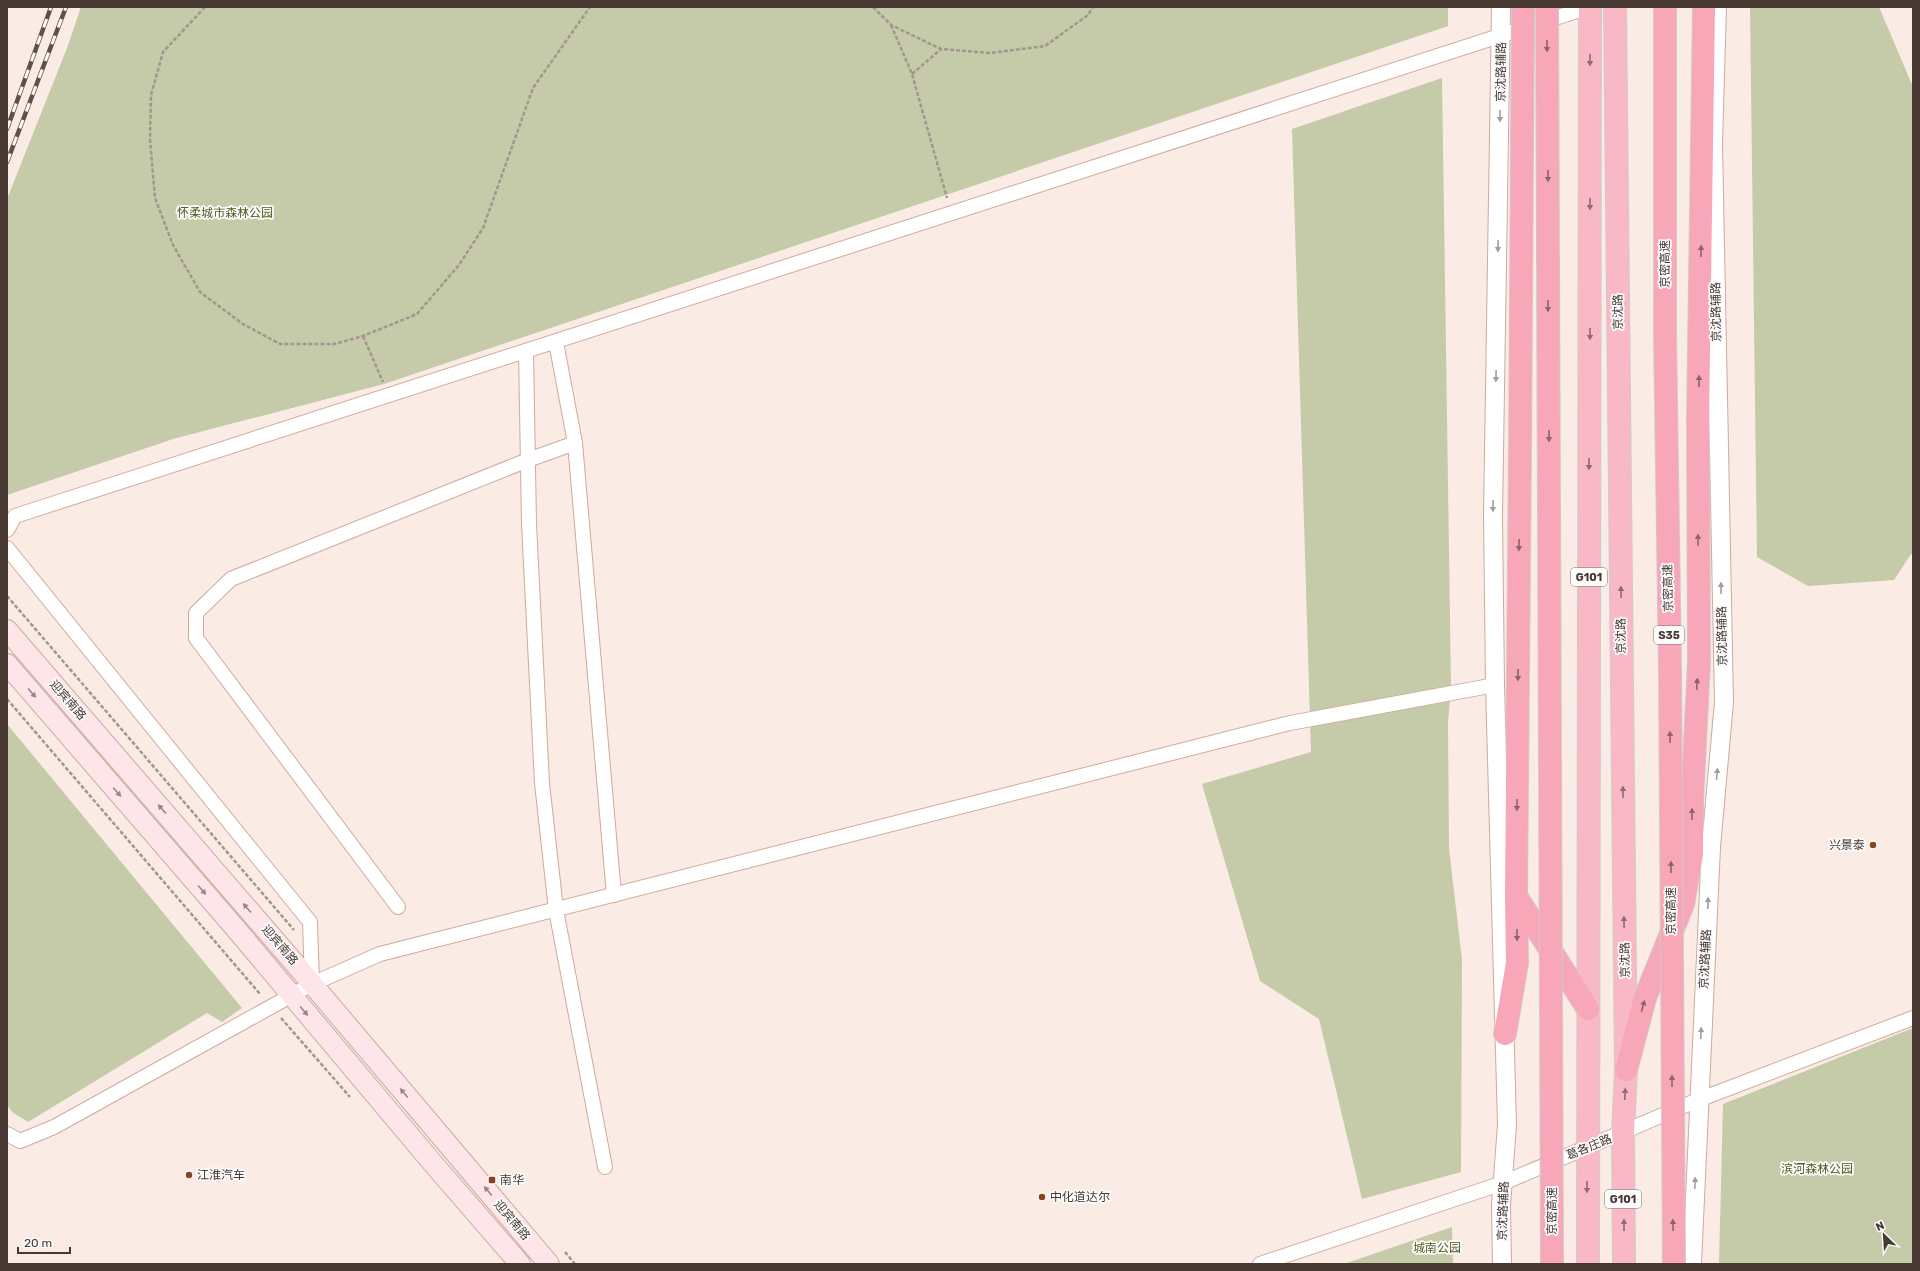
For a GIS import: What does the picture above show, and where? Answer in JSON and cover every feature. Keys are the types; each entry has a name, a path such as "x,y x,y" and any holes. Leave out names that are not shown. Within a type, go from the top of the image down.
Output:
{"highway":[{"path":"1505,1034 1517,963 1516,896 1523,7"},
{"name":"京密高速","path":"1547,7 1552,1264"},
{"name":"G101","path":"1588,1264 1590,7"},
{"name":"京沈路","path":"1615,7 1626,1070 1623,1133 1624,1264"},
{"name":"京密高速","path":"1665,7 1665,334 1670,675 1674,1264"},
{"path":"1626,1070 1645,998 1683,904 1692,854 1692,802 1698,662 1698,420 1704,7"},
{"path":"1516,896 1588,1009"}],"main road":[{"name":"迎宾南路","path":"7,630 312,984 549,1264"},
{"name":"迎宾南路","path":"7,664 291,995 420,1149 520,1264"}],"street":[{"name":"京沈路辅路","path":"1502,7 1493,516 1495,685 1507,1125 1501,1205 1502,1264"},
{"path":"7,530 15,516 1502,37 1590,7"},
{"name":"京沈路辅路","path":"1692,1264 1698,1100 1711,847 1724,702 1713,144 1717,7"},
{"path":"556,342 576,443 614,895"},
{"path":"526,351 529,524 542,783 556,910 605,1167"},
{"path":"398,907 196,638 196,613 231,579 528,460 576,443"},
{"path":"7,548 310,922 312,984"},
{"path":"7,1134 20,1141 54,1127 291,995 312,984 380,954 1290,723 1495,685"},
{"name":"葛各庄路","path":"1260,1264 1503,1183 1698,1100 1913,1018"}],"path":[{"path":"205,7 163,52 151,95 150,139 155,198 173,245 200,292 243,324 280,344 335,344 363,336 417,314 459,265 483,228 533,88 590,7"},
{"path":"873,7 891,25 941,49 990,53 1045,46 1088,15 1093,7"},
{"path":"891,25 912,74 947,194 949,215"},
{"path":"912,74 941,49"},
{"path":"363,336 390,395"},
{"path":"7,699 355,1102"}],"green space":[{"name":"怀柔城市森林公园","path":"81,7 1448,7 1448,26 384,384 173,439 7,495 7,199 67,48"},
{"path":"1750,7 1879,7 1913,87 1913,554 1911,554 1894,580 1808,586 1757,557"},
{"path":"1442,78 1451,687 1448,723 1449,848 1462,960 1461,1172 1362,1199 1319,1019 1260,981 1202,784 1311,752 1292,129"},
{"path":"7,724 242,1008 222,1022 207,1013 28,1122 12,1112 7,1105"},
{"name":"滨河森林公园","path":"1913,1028 1913,1264 1719,1264 1723,1104"},
{"name":"城南公园","path":"1452,1227 1453,1264 1344,1264"}],"railway":[{"path":"7,129 51,7"},
{"path":"7,162 66,7"}],"place":[{"name":"兴景泰","path":"1873,845"},
{"name":"江淮汽车","path":"189,1175"},
{"name":"南华","path":"492,1180"},
{"name":"中化道达尔","path":"1042,1197"}]}
